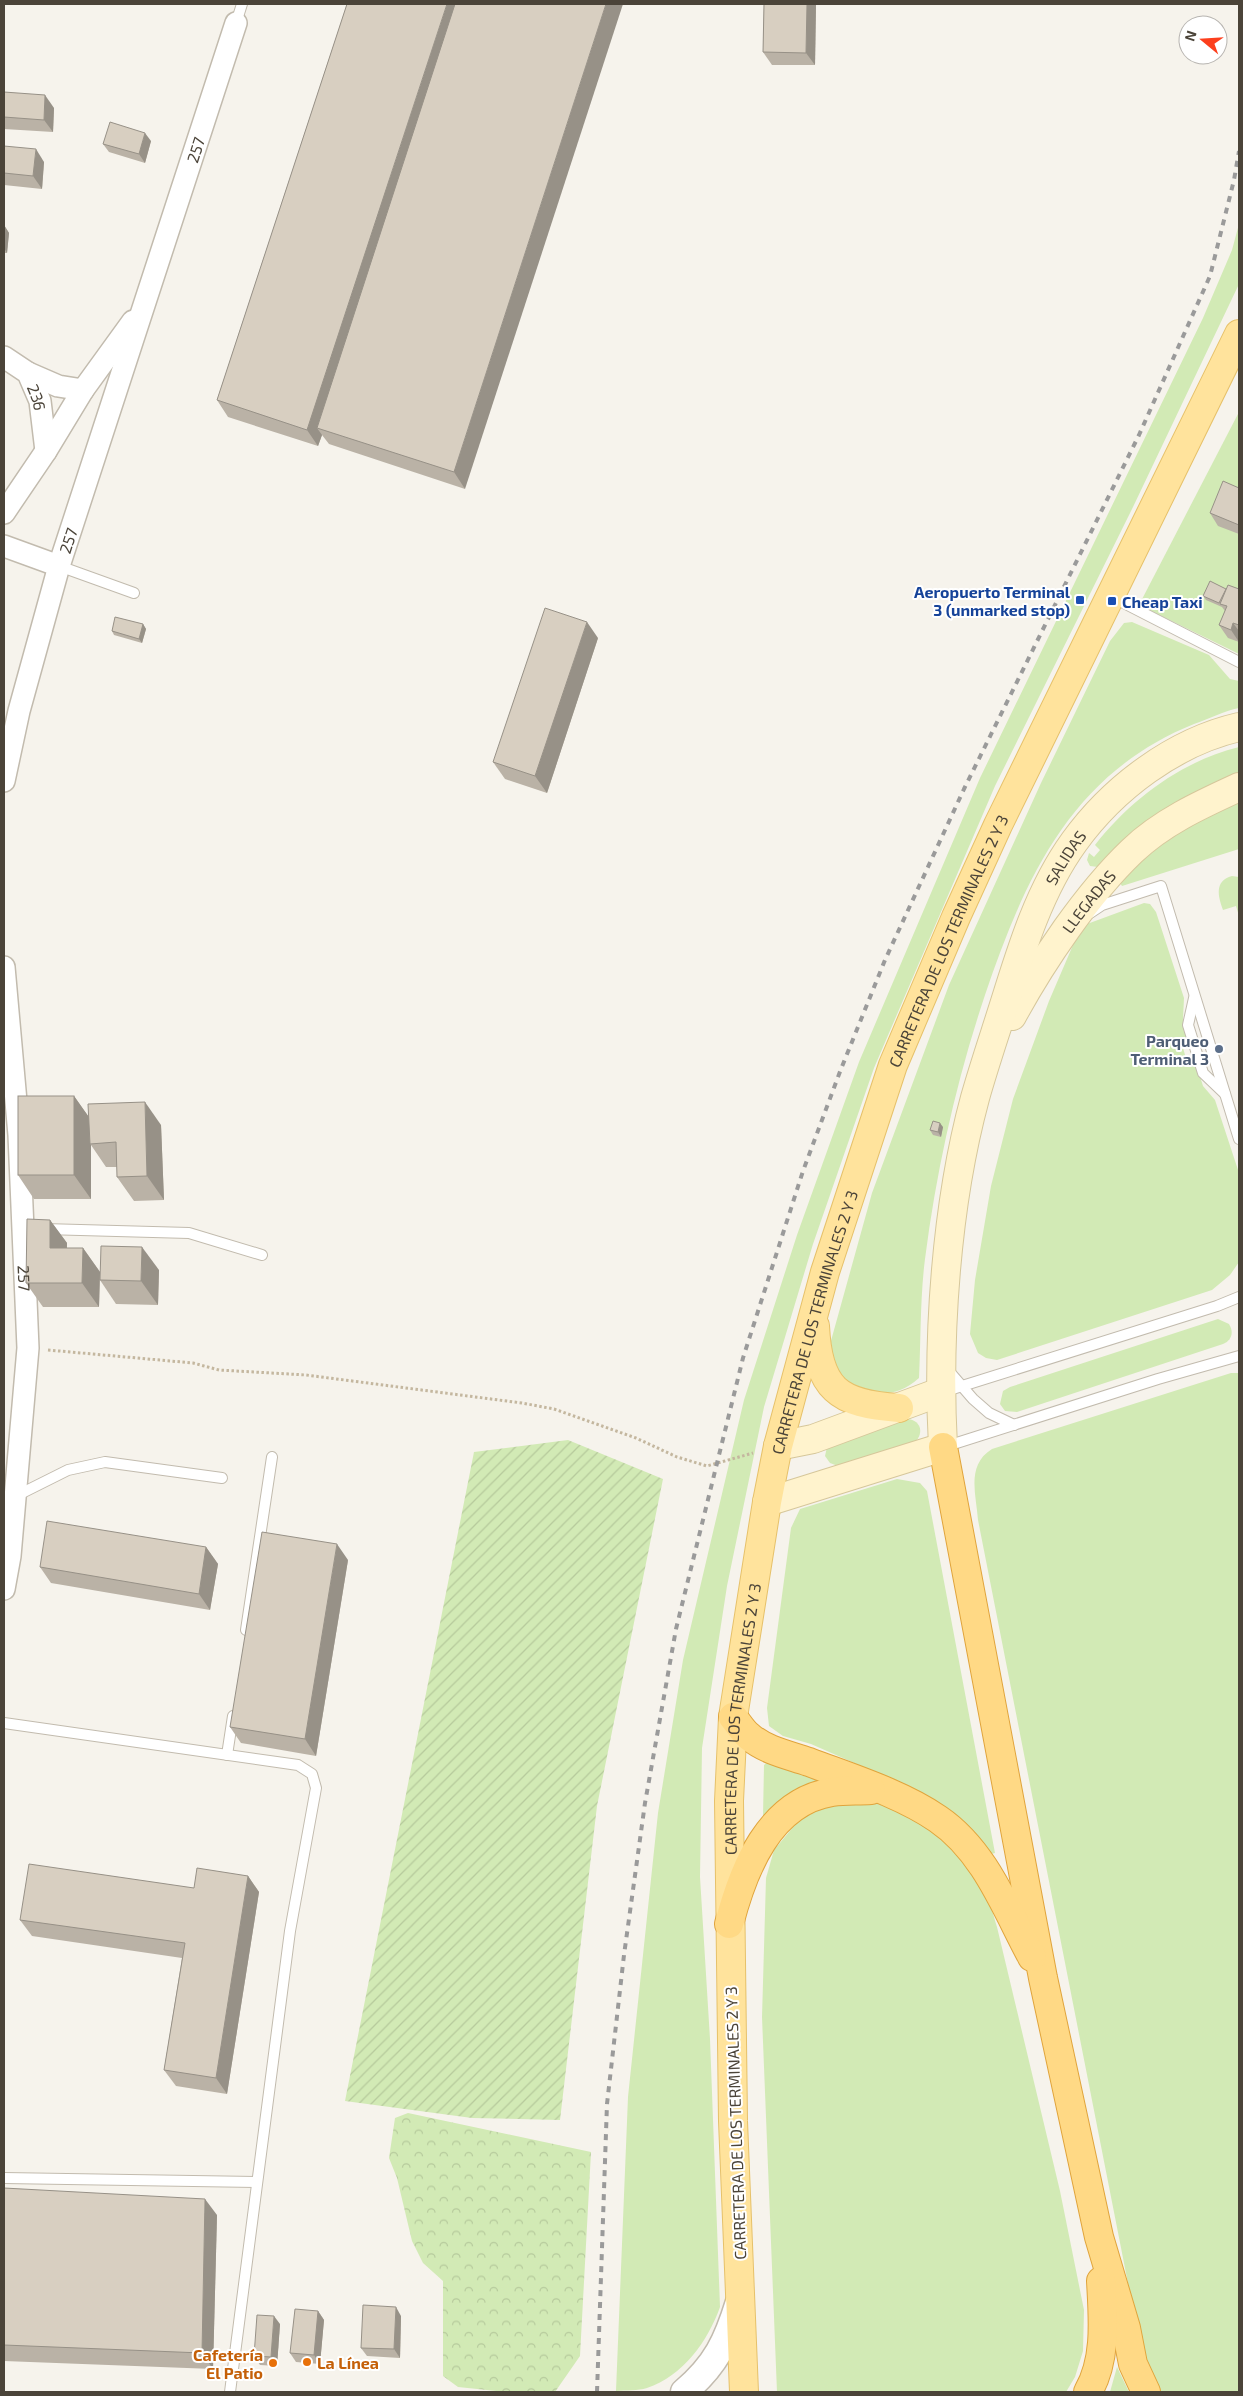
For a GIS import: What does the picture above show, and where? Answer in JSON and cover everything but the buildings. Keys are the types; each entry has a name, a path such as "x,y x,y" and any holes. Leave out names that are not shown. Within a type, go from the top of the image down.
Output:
{"highway":[{"path":"943,1447 1043,1978 1099,2237 1126,2328 1133,2364 1146,2392"},
{"path":"733,1717 748,1736 770,1749 915,1805 940,1820 968,1846 986,1869 1043,1978"},
{"path":"729,1924 738,1888 747,1868 767,1835 781,1819 796,1806 832,1792 878,1790"},
{"path":"1088,2392 1093,2384 1101,2357 1103,2322 1099,2237"}],"main road":[{"name":"CARRETERA DE LOS TERMINALES 2 Y 3","path":"744,2392 734,2121 728,1801 733,1717 767,1502 778,1446 814,1309 847,1202 893,1065 968,892 1109,596 1239,334"},
{"name":"SALIDAS","path":"985,1066 1017,963 1035,915 1054,874 1074,842 1115,796 1142,774 1176,753 1239,726"},
{"name":"LLEGADAS","path":"985,1066 1025,992 1103,882 1133,850 1186,812 1239,787"},
{"path":"767,1502 943,1447 951,1389 942,1362 948,1253 964,1150 985,1066"},
{"path":"814,1309 817,1356 827,1379 836,1391 865,1404 899,1408"},
{"path":"778,1446 813,1439 951,1389"}],"street":[{"name":"257","path":"4,781 19,711 60,566 239,13"},
{"name":"257","path":"4,513 46,452 83,390 145,305"},
{"name":"236","path":"4,356 28,373 40,401 46,452"},
{"path":"28,373 58,386 83,390"},
{"path":"4,546 60,566"},
{"name":"257","path":"4,967 11,1135 23,1228 28,1348 15,1497 4,1589"},
{"path":"684,2392 710,2366 723,2348 740,2296"}],"lane":[{"path":"60,566 134,593"},
{"path":"1109,596 1239,662"},
{"path":"1069,928 1102,905 1161,886 1239,1139"},
{"path":"1195,996 1188,1025 1203,1073 1226,1094"},
{"path":"23,1228 189,1233 262,1255"},
{"path":"951,1389 1217,1306 1239,1297"},
{"path":"943,1447 1158,1379 1239,1356"},
{"path":"951,1389 989,1413 1014,1425"},
{"path":"245,1640 272,1457"},
{"path":"15,1497 68,1470 105,1462 222,1478"},
{"path":"227,1755 234,1707"},
{"path":"4,1723 298,1765 312,1774 316,1788 290,1930 230,2392"},
{"path":"4,2178 257,2182"}],"path":[{"path":"28,1348 193,1363 219,1370 306,1375 522,1403 554,1409 636,1438 677,1457 707,1466 778,1446"}],"green space":[{"path":"1239,224 1239,284 1133,507 995,786 874,1068 813,1244 764,1407 727,1586 702,1748 700,1877 710,2039 720,2307 709,2332 701,2344 683,2366 672,2375 647,2388 616,2391 628,2097 658,1813 683,1660 744,1400 797,1235 859,1062 980,778 1203,318 1232,250"},
{"path":"1239,412 1239,654 1139,605"},
{"path":"1132,622 1209,655 1230,679 1239,681 1239,708 1194,724 1152,745 1116,770 1085,800 1059,834 1037,870 1017,910 1000,951 956,1093 935,1191 923,1274 919,1378 900,1390 882,1393 873,1393 843,1386 829,1348 872,1193 949,985 1041,783 1110,641 1124,623"},
{"path":"1239,747 1239,774 1188,796 1152,817 1098,867 1090,866 1087,860 1089,853 1094,857 1100,850 1095,845 1109,828 1141,797 1178,772 1218,753"},
{"path":"1239,802 1239,849 1122,886 1120,883 1161,846 1190,827"},
{"path":"1232,876 1239,877 1239,916 1236,906 1223,910 1219,894 1222,881"},
{"path":"1144,903 1150,904 1156,912 1184,998 1183,1019 1189,1041 1182,1044 1188,1066 1196,1064 1203,1086 1215,1100 1239,1173 1239,1262 1230,1275 1212,1290 997,1360 986,1358 978,1353 970,1334 975,1280 991,1186 1013,1099 1049,1001 1076,938 1087,924"},
{"path":"1218,1319 1229,1324 1231,1330 1230,1338 1223,1344 1017,1412 1005,1411 1000,1404 1003,1391 1010,1387"},
{"path":"1231,1373 1239,1373 1239,2392 1158,2392 1146,2375 978,1520 974,1481 979,1463 992,1449"},
{"path":"906,1419 915,1421 920,1427 920,1434 915,1442 838,1466 830,1463 825,1456 827,1447"},
{"path":"568,1440 663,1479 597,1806 560,2120 472,2118 345,2101 474,1452"},
{"path":"897,1479 920,1483 927,1491 995,1853 991,1854 947,1809 920,1792 811,1744 783,1736 769,1726 767,1708 791,1528 800,1509"},
{"path":"771,1759 822,1778 787,1796 763,1816 764,1765"},
{"path":"864,1800 902,1813 936,1835 965,1864 977,1880 992,1909 1060,2191 1084,2310 1083,2351 1075,2377 1066,2392 777,2392 762,2017 766,1878 774,1850 799,1820 818,1807"},
{"path":"408,2113 591,2152 580,2356 555,2392 506,2392 458,2387 443,2376 443,2281 423,2263 412,2241 397,2178 389,2158 395,2118"},
{"path":"1117,2367 1129,2392 1110,2392"}],"railway":[{"path":"597,2392 607,2104 624,1955 645,1803 676,1629 743,1358 803,1171 841,1069 885,960 964,789 1139,435 1210,276 1234,180 1239,151"}],"place":[{"name":"Aeropuerto Terminal 3 (unmarked stop)","path":"1080,600"},
{"name":"Cheap Taxi","path":"1112,601"},
{"name":"Parqueo Terminal 3","path":"1219,1049"},
{"name":"La Línea","path":"307,2362"},
{"name":"Cafetería El Patio","path":"273,2363"}]}
